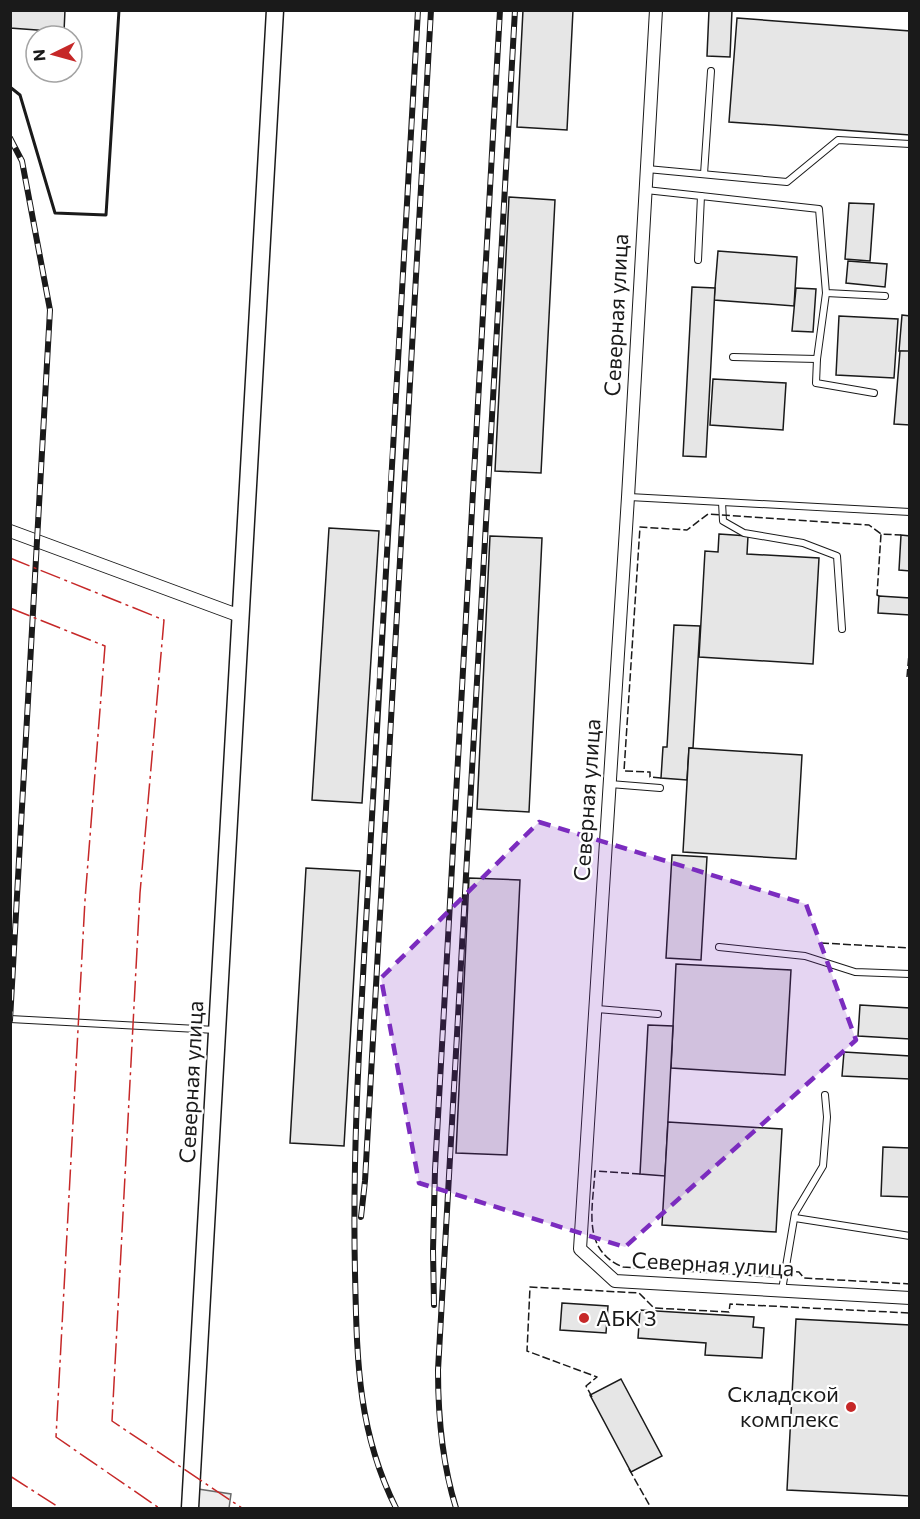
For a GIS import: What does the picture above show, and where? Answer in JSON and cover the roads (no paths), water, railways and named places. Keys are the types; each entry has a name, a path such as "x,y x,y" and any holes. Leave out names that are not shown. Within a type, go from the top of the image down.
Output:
{"main road":[{"name":"Северная улица","path":"189,1509 275,10"}],"street":[{"name":"Северная улица","path":"656,10 597,1009 580,1249 615,1281 909,1298"},
{"path":"10,531 240,616"}],"lane":[{"path":"704,174 711,71"},
{"path":"647,169 787,182 838,140 909,144"},
{"path":"646,190 819,210 826,293 816,383 874,393"},
{"path":"698,260 701,196"},
{"path":"826,293 885,296"},
{"path":"733,357 817,359"},
{"path":"628,497 909,512"},
{"path":"722,502 723,521 744,533 802,543 837,556 842,629"},
{"path":"610,784 660,788"},
{"path":"719,947 805,956 855,972 909,974"},
{"path":"597,1009 658,1014"},
{"path":"10,1019 217,1030"},
{"path":"782,1291 795,1213 823,1166 827,1117 825,1095"},
{"path":"795,1218 909,1236"}],"railway":[{"path":"396,1508 383,1479 366,1422 359,1364 354,1225 363,983 418,10"},
{"path":"361,1217 365,1181 431,10"},
{"path":"434,1305 435,1170 500,10"},
{"path":"456,1508 447,1474 442,1440 438,1370 515,10"},
{"path":"10,138 22,161 50,310 10,1020"}],"place":[{"name":"АБК 3","path":"584,1318"},
{"name":"Складской комплекс","path":"851,1407"}]}
